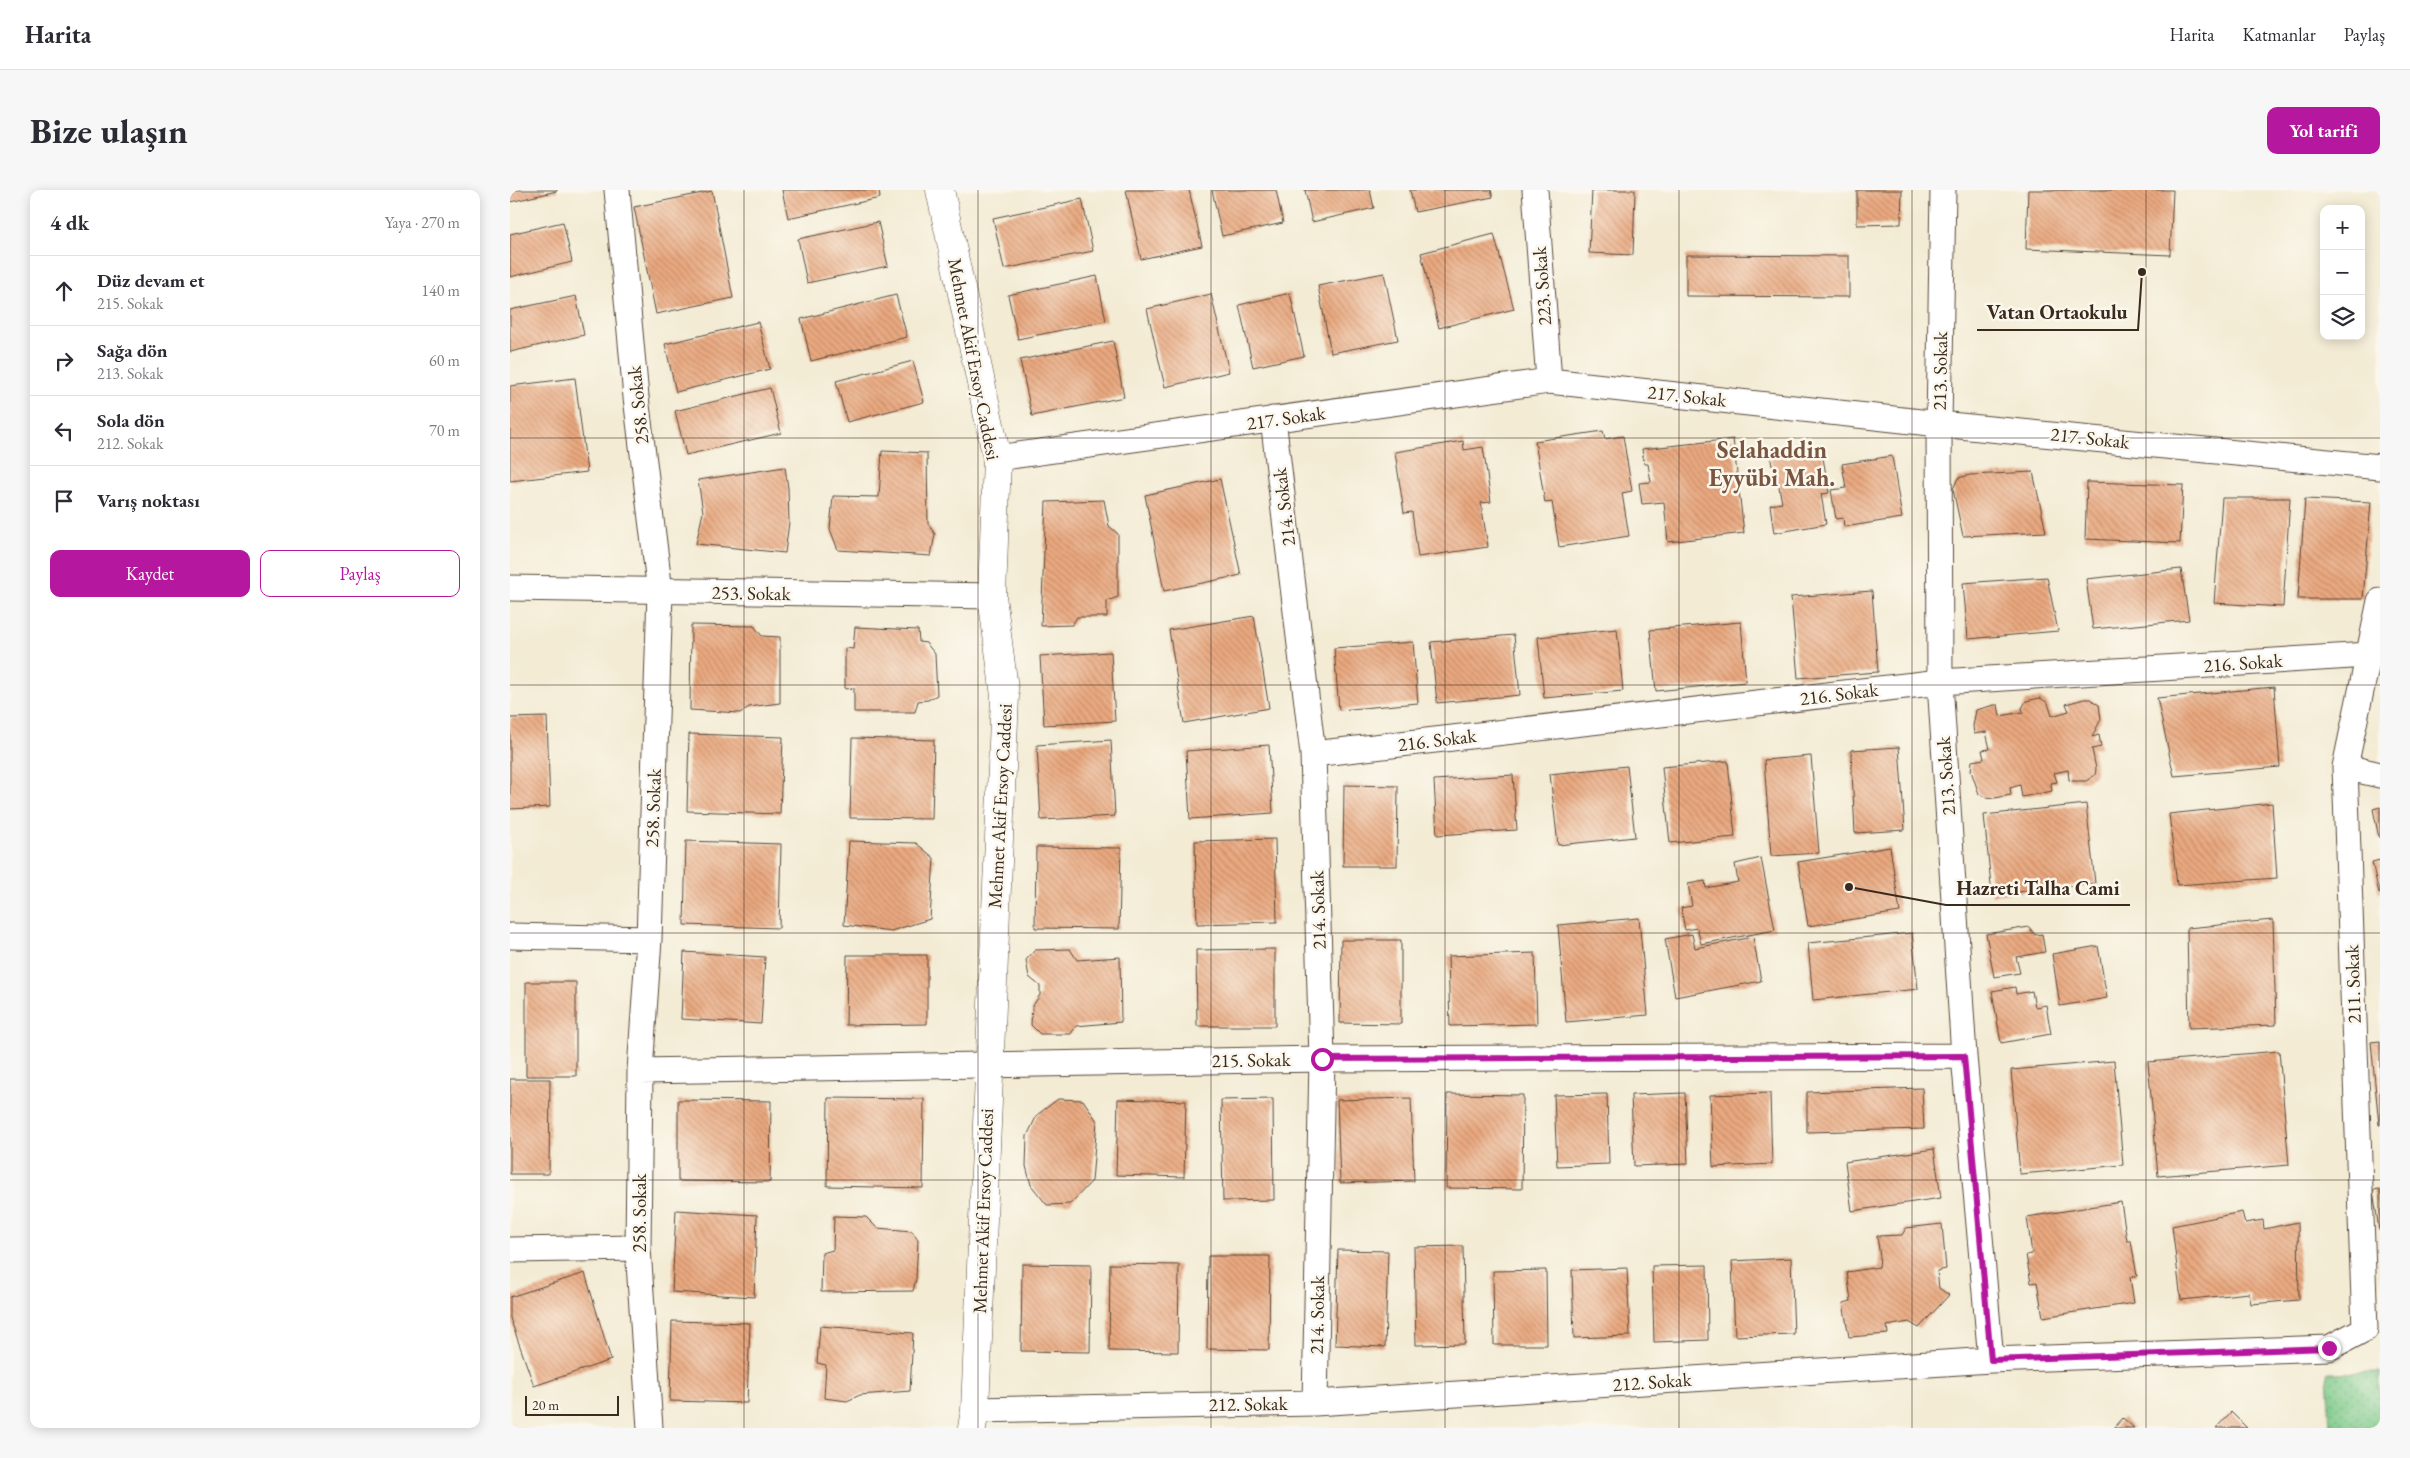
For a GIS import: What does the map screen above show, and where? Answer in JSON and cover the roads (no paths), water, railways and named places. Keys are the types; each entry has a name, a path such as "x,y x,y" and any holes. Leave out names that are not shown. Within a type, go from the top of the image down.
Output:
{"street":[{"name":"258. Sokak","path":"617,190 636,396 660,592 649,939 640,1071 638,1248 650,1428"},
{"name":"Mehmet Akif Ersoy Caddesi","path":"940,190 997,458 992,596 1005,696 974,1419"},
{"name":"223. Sokak","path":"1535,190 1549,381"},
{"name":"213. Sokak","path":"1943,190 1939,424 1940,682 1964,1056 1991,1360"},
{"name":"217. Sokak","path":"997,458 1549,381 1939,424 2380,467"},
{"name":"214. Sokak","path":"1273,419 1313,754 1322,1059 1315,1403"},
{"name":"253. Sokak","path":"510,588 660,592 992,596"},
{"name":"211. Sokak","path":"2329,1348 2365,1329 2345,767 2380,601"},
{"name":"216. Sokak","path":"1313,754 1940,682 2368,655"},
{"path":"2345,767 2380,775"},
{"path":"510,936 649,939"},
{"name":"215. Sokak","path":"640,1071 1322,1059 1964,1056"},
{"path":"510,1250 638,1248"},
{"name":"212. Sokak","path":"974,1419 1315,1403 1991,1360 2329,1348"}],"place":[{"name":"Vatan Ortaokulu","path":"2142,272"},
{"name":"Hazreti Talha Cami","path":"1849,887"}],"district":[{"name":"Selahaddin Eyyübi Mah.","path":"1772,463"}]}
